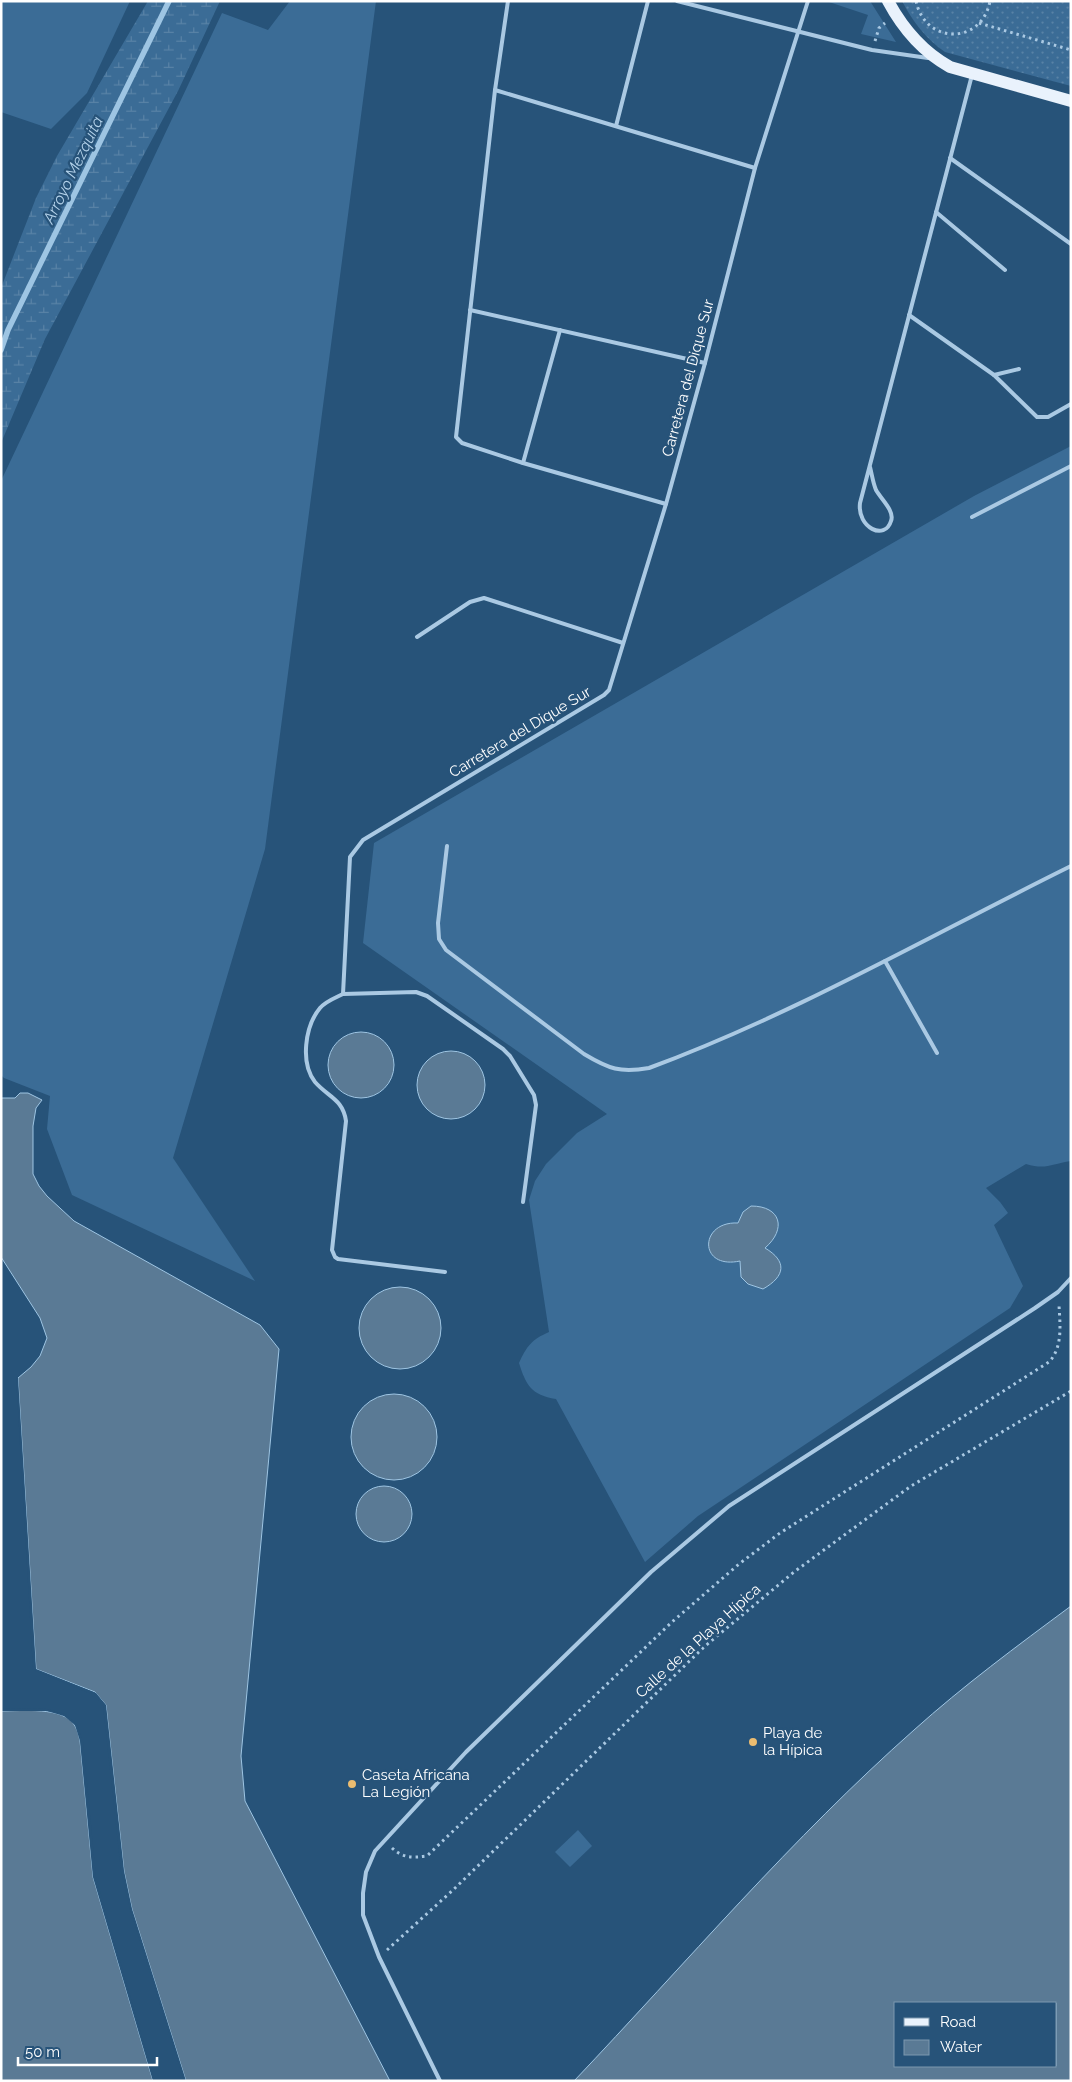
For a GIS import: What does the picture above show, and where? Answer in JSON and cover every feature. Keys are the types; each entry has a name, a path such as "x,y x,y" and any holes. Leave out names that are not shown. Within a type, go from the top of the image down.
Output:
{"main road":[{"path":"888,1 909,33 935,58 950,67 1071,100"}],"lane":[{"path":"508,1 495,90 456,437 462,443 523,463 666,504"},
{"path":"616,126 648,1"},
{"path":"677,1 872,50 935,58"},
{"name":"Carretera del Dique Sur","path":"343,994 348,868 350,857 356,848 363,840 604,695 612,683 666,504 756,168 808,1"},
{"path":"870,467 876,488 891,513 892,521 888,527 881,531 873,530 866,526 861,519 859,511 870,467 909,315 972,74"},
{"path":"495,90 756,168"},
{"path":"950,158 1071,244"},
{"path":"936,212 1005,270"},
{"path":"470,310 705,363"},
{"path":"909,315 994,375 1037,417 1048,417 1071,404"},
{"path":"523,463 560,330"},
{"path":"994,375 1019,369"},
{"path":"972,517 1071,466"},
{"path":"417,637 470,602 484,598 623,643"},
{"path":"447,846 438,923 439,939 446,950 584,1054 601,1065 616,1070 632,1071 649,1068 736,1033 885,961 1071,866"},
{"path":"885,961 937,1053"},
{"path":"445,1272 338,1260 333,1254 346,1121 344,1110 338,1101 315,1082 308,1069 306,1052 308,1034 320,1008 330,1000 343,994 416,992 427,996 493,1040 510,1056 530,1086 536,1105 523,1202"},
{"path":"440,2081 379,1956 363,1915 363,1893 366,1872 375,1851 466,1752 651,1572 710,1521 729,1506 1058,1292 1071,1278"}],"path":[{"path":"916,1 918,10 927,24 949,34 966,32 980,23 988,10 990,1"},
{"path":"980,23 1071,50"},
{"path":"385,1840 400,1854 412,1858 427,1856 672,1622 739,1564 780,1533 1049,1362 1054,1357 1059,1345 1058,1292"},
{"name":"Calle de la Playa Hípica","path":"379,1956 453,1890 704,1647 742,1614 794,1572 912,1486 1071,1391"}],"green space":[{"path":"1,1 130,1 87,93 51,129 1,112"},
{"path":"148,1 220,1 178,91 45,339 1,443 1,288 36,198 57,156"},
{"path":"290,1 376,1 265,849 173,1158 255,1281 72,1195 47,1129 50,1096 4,1078 1,1075 1,481 222,13 268,30"},
{"path":"826,1 870,1 896,42 861,34 868,15"},
{"path":"902,1 1071,1 1071,86 945,52 920,30"},
{"path":"1071,446 1071,1161 1044,1166 1026,1164 986,1188 1008,1213 994,1225 1023,1286 1010,1308 698,1516 645,1562 556,1399 535,1392 527,1383 519,1363 530,1344 549,1332 529,1200 535,1181 546,1164 577,1133 607,1114 363,943 374,843 974,496"},
{"path":"578,1830 592,1846 570,1867 555,1852"}],"water":[{"path":"361,1032 374,1035 384,1042 391,1052 394,1065 391,1078 384,1088 374,1095 361,1098 348,1095 338,1088 331,1078 328,1065 331,1052 338,1042 348,1035"},
{"path":"458,1051 470,1057 479,1066 485,1078 483,1098 475,1109 458,1119 444,1119 427,1109 419,1098 417,1078 427,1061 438,1053"},
{"path":"20,1093 28,1093 42,1100 36,1108 33,1126 33,1174 47,1196 74,1221 260,1325 279,1349 241,1756 245,1801 390,2081 186,2081 132,1909 124,1871 106,1705 95,1692 36,1669 18,1378 40,1356 47,1338 40,1318 1,1257 1,1098 15,1098"},
{"path":"751,1206 769,1210 778,1220 776,1233 772,1241 765,1248 780,1263 780,1274 771,1284 763,1289 748,1284 741,1277 740,1261 726,1262 716,1259 709,1245 710,1237 716,1229 725,1224 738,1223 743,1212"},
{"path":"392,1287 408,1287 423,1294 434,1305 441,1320 438,1344 429,1357 408,1369 392,1369 377,1362 366,1351 359,1336 359,1320 366,1305 377,1294"},
{"path":"394,1394 410,1398 424,1407 433,1421 437,1437 433,1453 424,1467 410,1476 394,1480 378,1476 364,1467 355,1453 351,1437 355,1421 364,1407 378,1398"},
{"path":"378,1486 390,1486 400,1490 408,1498 412,1514 408,1530 400,1538 390,1542 378,1542 368,1538 360,1530 356,1520 356,1508 360,1498 368,1490"},
{"path":"1071,1606 1071,2081 574,2081 782,1857 825,1814 914,1730 991,1666"},
{"path":"30,1710 52,1712 62,1715 69,1720 77,1730 80,1741 93,1877 153,2081 1,2081 1,1711"}],"pier":[{"path":"16,1376 18,1378 36,1669 96,1693 106,1705 124,1871 132,1909 186,2081 184,2081 130,1910 121,1872 103,1706 94,1695 33,1670"},
{"path":"1,1708 47,1709 65,1714 77,1724 83,1741 96,1877 155,2081 153,2081 93,1877 80,1741 75,1725 64,1716 47,1711 1,1711"}],"waterway":[{"name":"Arroyo Mezquita","path":"1,350 8,330 169,1"}],"place":[{"name":"Playa de la Hípica","path":"753,1742"},
{"name":"Caseta Africana La Legión","path":"352,1784"}]}
